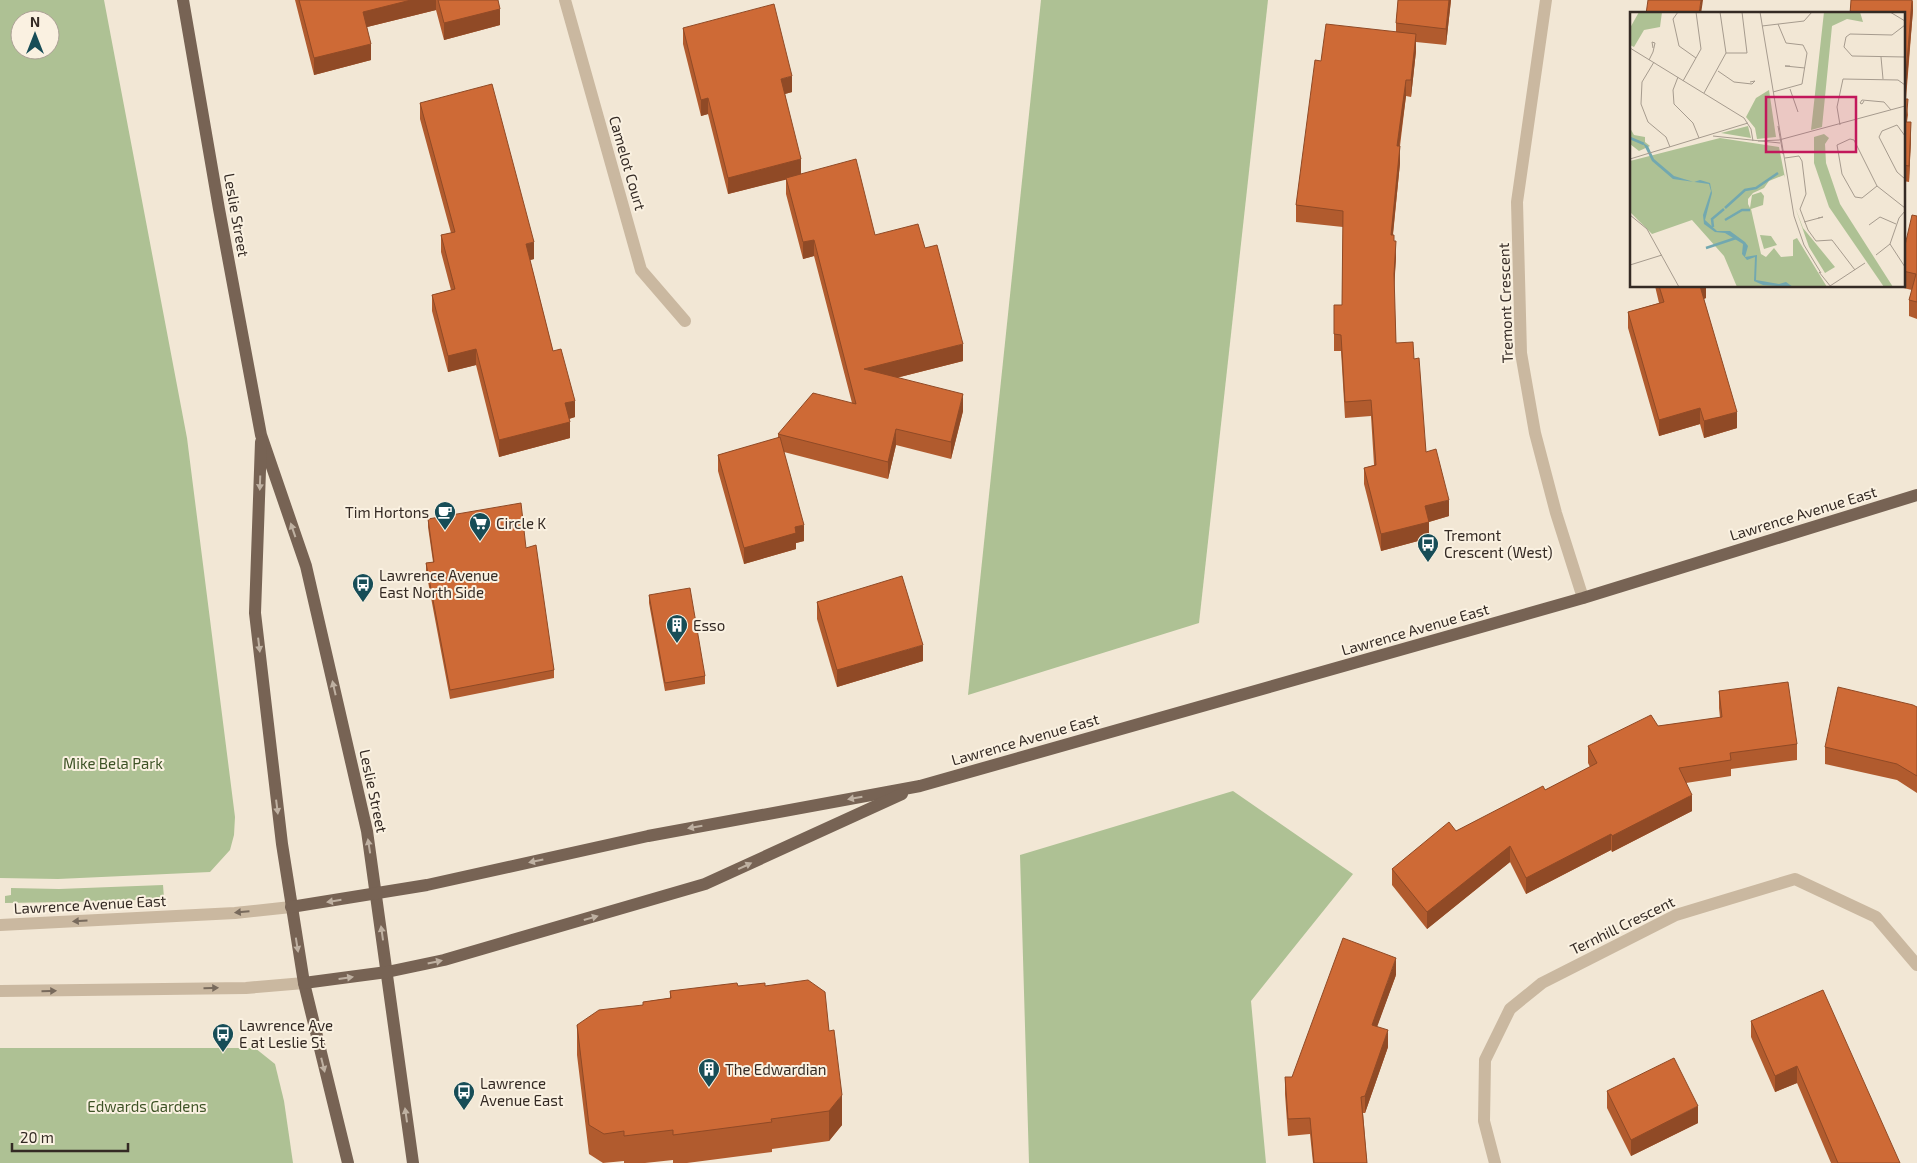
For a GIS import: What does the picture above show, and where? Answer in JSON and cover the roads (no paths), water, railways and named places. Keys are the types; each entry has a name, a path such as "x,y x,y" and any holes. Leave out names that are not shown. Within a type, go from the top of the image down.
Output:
{"main road":[{"name":"Leslie Street","path":"183,0 226,248 261,434 306,566 367,831 413,1163"},
{"name":"Leslie Street","path":"261,434 255,613 282,844 304,983 348,1163"},
{"name":"Lawrence Avenue East","path":"291,907 376,894 648,836 920,786 1583,598 1917,495"},
{"name":"Lawrence Avenue East","path":"304,983 387,972 453,957 705,884 920,786"}],"street":[{"name":"Camelot Court","path":"565,0 641,270 685,321"},
{"name":"Tremont Crescent","path":"1546,0 1518,202 1521,353 1537,442 1556,513 1583,598"},
{"name":"Ternhill Crescent","path":"1495,1163 1484,1121 1485,1060 1510,1009 1542,983 1676,915 1795,879 1876,917 1917,965"},
{"name":"Lawrence Avenue East","path":"0,925 225,913 291,907"},
{"name":"Lawrence Avenue East","path":"0,991 246,988 304,983"}],"place":[{"name":"Tim Hortons","path":"445,531"},
{"name":"Circle K","path":"480,542"},
{"name":"Tremont Crescent (West)","path":"1428,563"},
{"name":"Lawrence Avenue East North Side","path":"363,603"},
{"name":"Esso","path":"677,644"},
{"name":"Lawrence Ave E at Leslie St","path":"223,1053"},
{"name":"The Edwardian","path":"709,1088"},
{"name":"Lawrence Avenue East","path":"464,1111"}],"park label":[{"name":"Mike Bela Park","path":"113,763"},
{"name":"Edwards Gardens","path":"147,1106"}]}
